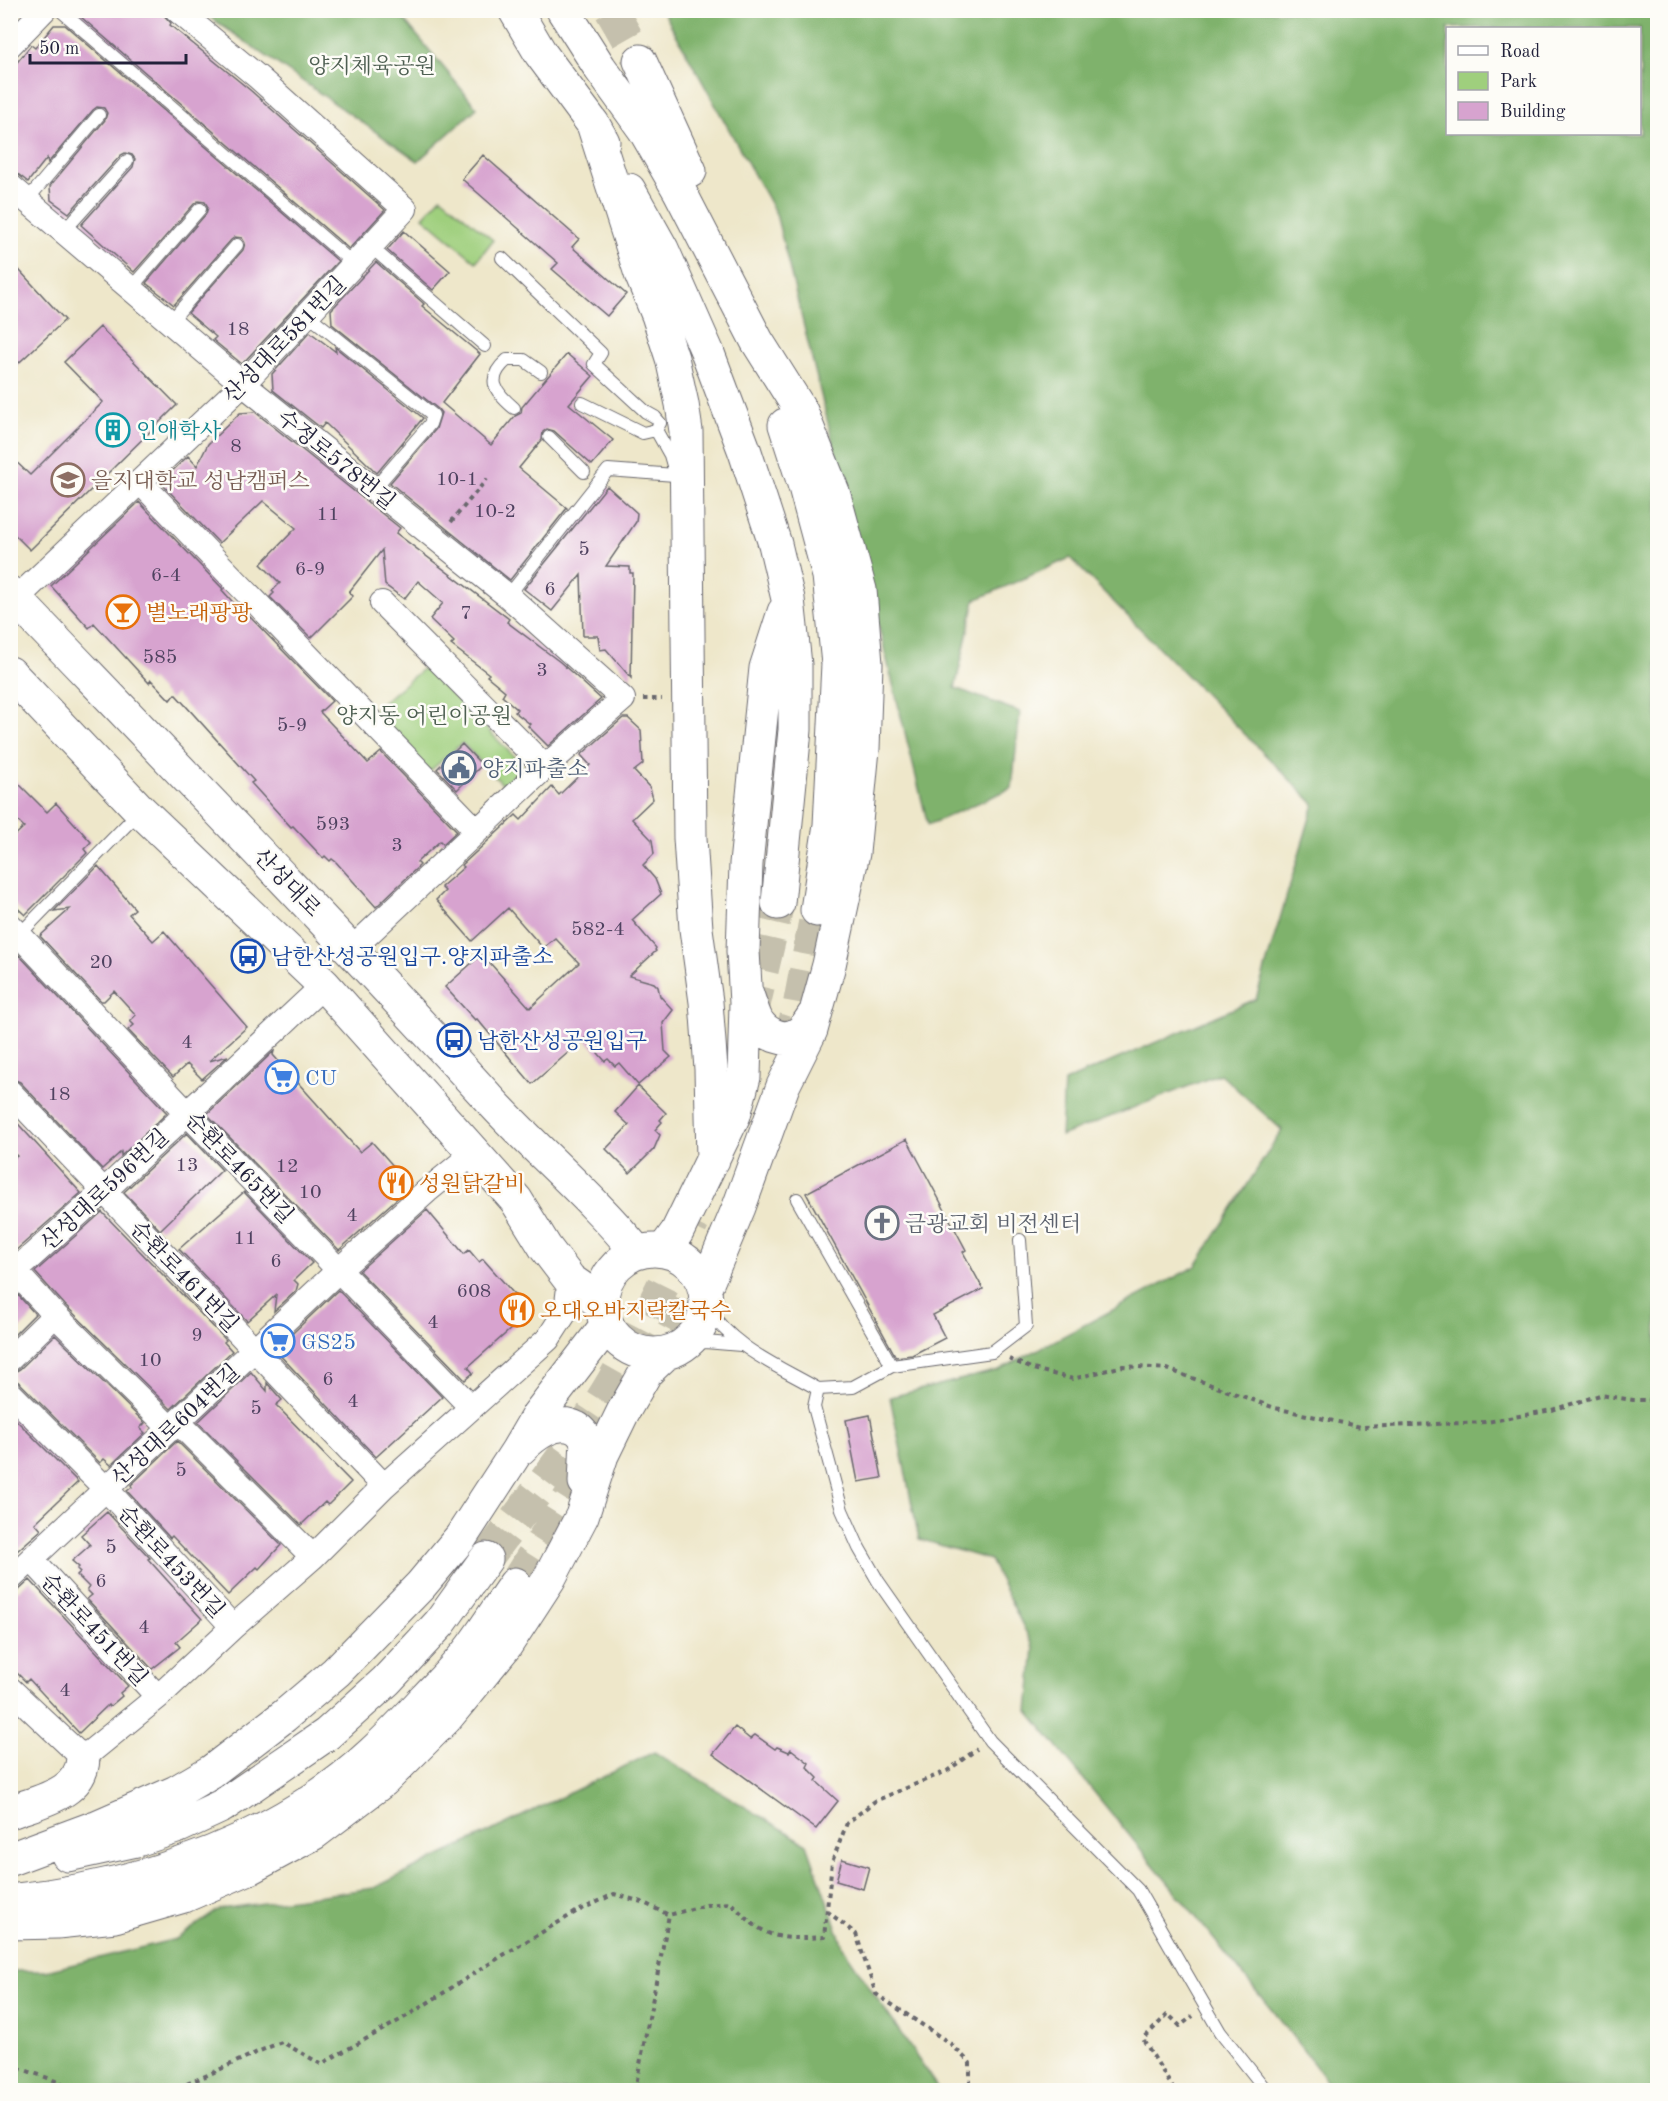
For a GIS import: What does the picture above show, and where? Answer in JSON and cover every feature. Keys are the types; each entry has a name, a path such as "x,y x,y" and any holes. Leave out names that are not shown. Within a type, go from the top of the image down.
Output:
{"main road":[{"path":"515,10 541,54 593,124 662,249 707,351 745,452 775,544 788,599 795,664 795,730 778,903"},
{"path":"563,10 600,68 644,129 679,190 756,341 801,411 833,492 860,590 866,664 862,748 853,853 829,965 811,1030 783,1086 705,1296"},
{"path":"640,61 693,179 712,254"},
{"path":"593,124 641,274 672,358 686,431 690,838 696,928 706,1002 711,1069 713,1161"},
{"path":"756,341 805,487 829,576 838,675 830,825 818,910"},
{"name":"산성대로","path":"13,596 352,949 514,1126 604,1213 651,1251"},
{"path":"10,1859 96,1827 176,1792 212,1771 284,1716 336,1672 421,1585 461,1537 517,1451 538,1414 604,1315 603,1288 611,1272 622,1260 651,1251 677,1232 734,1115 744,1077 743,951 746,864 755,760 766,668 788,599"},
{"path":"10,673 141,811 324,985 516,1200 544,1247 570,1280 586,1291 604,1315 617,1340 632,1350 649,1355 671,1352"},
{"path":"745,990 757,1021 766,1032 775,1036 797,1035 816,1012"},
{"path":"10,1923 57,1922 115,1916 184,1896 251,1867 314,1833 384,1780 446,1718 506,1645 549,1579 582,1516 602,1455 646,1372 671,1352 687,1343 697,1332 704,1319 705,1296 699,1275 690,1263 678,1255 651,1251"},
{"path":"517,1451 533,1437 549,1428 565,1426 576,1428 587,1439 582,1516"},
{"path":"10,1864 39,1861 137,1840 179,1827 222,1806 327,1734 386,1681 440,1623 486,1560"},
{"path":"10,1901 41,1898 119,1883 199,1858 263,1831 316,1799 363,1762 411,1715 470,1649 515,1584"},
{"path":"10,1812 60,1793 75,1782 82,1770 83,1758"}],"street":[{"path":"10,45 45,10"},
{"name":"산성대로581번길","path":"13,596 141,483 243,384 405,209 259,78 177,10"},
{"name":"수정로578번길","path":"19,193 243,384 508,596 624,699"},
{"path":"141,483 477,831"},
{"path":"382,603 545,767"},
{"path":"352,949 545,767 624,699"},
{"name":"순환로465번길","path":"13,934 340,1269 471,1407"},
{"name":"산성대로596번길","path":"13,1269 104,1191 324,985"},
{"name":"순환로461번길","path":"10,1092 384,1486"},
{"name":"산성대로604번길","path":"10,1579 340,1269 427,1191 475,1152"},
{"path":"13,1269 55,1315 313,1557"},
{"path":"10,1689 83,1758 158,1697 313,1557 384,1486 548,1339 566,1311 570,1280"},
{"path":"10,1359 55,1315"},
{"name":"순환로453번길","path":"10,1393 106,1489 233,1627"},
{"name":"순환로451번길","path":"32,1560 158,1697"}],"lane":[{"path":"60,10 355,265"},
{"path":"19,193 99,115"},
{"path":"64,231 127,161"},
{"path":"130,288 200,209"},
{"path":"170,322 237,245"},
{"path":"371,247 485,346"},
{"path":"502,258 601,353 594,364 660,423 656,430 643,433 582,403"},
{"path":"308,315 433,415 430,424 374,489"},
{"path":"514,408 500,397 494,384 497,369 507,360 524,360 541,372"},
{"path":"656,430 670,455 687,536"},
{"path":"549,437 584,472"},
{"path":"508,596 608,470 675,475"},
{"path":"13,934 141,811"},
{"path":"797,1199 892,1366"},
{"path":"705,1296 714,1319 741,1345 818,1389 854,1388 892,1366 992,1352 1026,1326 1020,1240"},
{"path":"671,1352 705,1342 741,1345"},
{"path":"818,1389 814,1407 842,1509 859,1548 891,1600 990,1741 1138,1890 1220,2032 1266,2091"}],"path":[{"path":"437,539 487,479"},
{"path":"624,699 665,699"},
{"path":"992,1352 1033,1369 1073,1379 1123,1366 1167,1369 1275,1408 1361,1428 1487,1422 1552,1410 1600,1395 1633,1400 1658,1400"},
{"path":"170,2091 202,2079 282,2042 321,2064 402,2019 505,1953 576,1912 614,1894 642,1902 669,1915 706,1905 730,1903 768,1933 799,1939 824,1937 832,1862 847,1823 875,1801 947,1771 990,1741"},
{"path":"827,1911 856,1934 876,1994 951,2044 970,2063 970,2091"},
{"path":"635,2091 669,1915"},
{"path":"1174,2091 1143,2039 1168,2014 1180,2026 1205,2007"},
{"path":"10,2065 51,2079 75,2091"}],"green space":[{"name":"양지체육공원","path":"201,11 397,11 477,108 418,161"},
{"path":"663,11 1657,11 1657,2090 1334,2090 1279,2019 1028,1711 1034,1648 990,1560 919,1539 890,1397 999,1370 1196,1266 1282,1130 1220,1074 1061,1136 1064,1082 1256,999 1314,804 1070,558 975,600 955,688 1020,712 1012,788 928,825 776,214"},
{"path":"441,197 493,240 476,262 423,217"},
{"name":"양지동 어린이공원","path":"426,666 523,766 504,786 462,743 429,772 370,713"},
{"path":"654,1752 807,1844 844,1949 937,2090 11,2090 11,1971 46,1971 176,1939 220,1909 374,1888"}],"building":[{"path":"73,10 159,10 171,23 170,25 250,90 385,210 349,249"},
{"path":"54,25 65,25 338,261 242,364 213,340 216,337 188,313 243,250 245,243 242,238 235,237 231,240 174,305 146,283 206,214 208,207 205,202 198,201 194,204 134,272 81,225 133,167 135,159 132,155 125,153 121,155 69,213 51,200 50,186 105,120 107,113 104,108 97,107 93,110 48,163 47,158 28,182 10,172 10,71 31,45 35,48"},
{"path":"483,155 579,239 572,247 626,294 607,316 552,269 558,263 462,179"},
{"path":"404,231 450,271 433,290 387,250"},
{"path":"10,260 65,320 10,371"},
{"path":"376,262 422,302 424,304 422,306 480,354 442,403 491,445 515,416 521,413 522,407 567,354 593,376 569,404 613,440 592,465 554,431 547,429 543,432 542,440 519,468 567,508 510,580 390,483 436,429 441,413 332,324 331,310"},
{"name":"인애학사","path":"100,327 177,405 30,550 10,530 10,456 30,475 103,402 64,362"},
{"path":"310,332 336,352 335,347 423,418 377,473 325,423 321,428 273,390 272,374"},
{"path":"255,412 400,528 396,533 509,619 507,622 560,662 601,699 548,746 528,726 530,724 515,712 517,709 502,696 505,691 487,676 489,674 451,645 454,642 430,619 443,603 418,581 404,599 385,585 382,550 349,592 353,596 311,638 270,597 274,593 272,591 280,583 261,564 296,528 263,501 219,543 164,486 164,479 188,456 197,466 208,444 240,413"},
{"path":"607,486 637,513 636,522 606,566 630,567 630,573 633,573 631,678 606,649 600,650 598,636 583,636 581,575 552,611 524,589"},
{"path":"139,502 223,589 248,619 250,617 332,701 320,712 368,763 381,752 457,831 443,844 440,841 417,862 420,865 376,907 336,862 332,859 330,861 325,856 323,858 293,826 291,827 251,783 254,781 175,694 170,700 151,680 149,683 94,623 89,628 51,586"},
{"path":"623,718 628,718 641,730 643,764 634,771 650,788 653,799 632,819 652,840 654,854 643,865 655,879 661,894 632,920 656,948 656,951 629,976 654,983 658,987 660,996 673,1010 663,1023 665,1051 671,1057 638,1085 619,1063 615,1066 608,1059 605,1061 585,1038 532,1084 477,1019 475,1020 445,987 482,954 530,1008 579,963 555,938 543,948 508,908 472,941 436,900 445,891 441,887 516,815 521,820 552,787 559,795 590,765 581,755"},
{"name":"양지파출소","path":"462,744 482,765 457,790 437,769"},
{"path":"10,775 47,812 56,803 91,842 84,849 87,853 25,915 10,901 10,840 24,827 10,813"},
{"path":"98,866 135,909 129,914 153,941 164,931 247,1027 209,1061 228,1056 202,1079 187,1064 173,1077 128,1030 134,1025 130,1021 136,1015 114,991 104,1001 101,1001 40,936 70,909 54,911"},
{"path":"19,955 167,1113 121,1156 121,1152 102,1169 20,1082 10,1078 10,963"},
{"path":"274,1051 273,1055 360,1152 372,1142 411,1186 339,1250 207,1114"},
{"path":"638,1086 666,1113 655,1130 660,1135 654,1149 630,1173 606,1149 629,1125 615,1112"},
{"path":"10,1115 81,1193 14,1252 10,1251 10,1160 17,1156 10,1149"},
{"path":"187,1133 222,1170 160,1230 124,1192"},
{"path":"907,1139 966,1250 963,1252 983,1289 933,1315 945,1338 912,1355 896,1357 806,1193"},
{"path":"244,1192 312,1263 294,1280 298,1284 296,1291 274,1311 276,1295 247,1321 179,1249"},
{"path":"427,1210 464,1254 469,1250 479,1262 483,1259 530,1312 468,1367 473,1373 465,1380 359,1271"},
{"path":"102,1212 226,1340 224,1342 232,1351 171,1409 65,1305 35,1272"},
{"path":"338,1290 442,1397 376,1457 275,1350"},
{"path":"18,1295 35,1314 11,1338 10,1302"},
{"path":"55,1335 145,1423 140,1428 145,1433 111,1465 104,1459 100,1463 14,1379 13,1373"},
{"path":"251,1372 267,1391 267,1383 282,1400 276,1405 351,1482 328,1505 325,1502 301,1525 198,1422"},
{"path":"10,1414 78,1482 35,1523 41,1530 10,1557"},
{"path":"870,1415 882,1478 858,1482 846,1420"},
{"path":"177,1441 281,1545 259,1569 257,1567 228,1595 172,1536 170,1538 127,1491"},
{"path":"107,1512 202,1619 176,1642 180,1647 152,1669 87,1599 92,1595 87,1590 89,1587 77,1575 80,1572 77,1569 79,1567 72,1561 90,1545 81,1535"},
{"path":"30,1580 128,1686 120,1693 122,1696 109,1707 108,1705 79,1733 29,1679 26,1682 10,1666 10,1619 18,1611 10,1603 10,1593 19,1590"},
{"path":"735,1727 750,1739 755,1735 775,1749 777,1747 789,1752 791,1749 809,1763 807,1767 818,1778 816,1781 838,1801 816,1829 713,1754"},
{"path":"842,1859 869,1867 863,1889 836,1881"}],"tunnel":[{"path":"611,10 640,61"},
{"path":"751,1018 778,903"},
{"path":"785,1050 798,1012 817,910"},
{"path":"486,1559 552,1472 599,1404 644,1323 693,1222"},
{"path":"647,1374 668,1341 713,1257"},
{"path":"515,1584 596,1456"}],"place":[{"name":"인애학사","path":"113,430"},
{"name":"을지대학교 성남캠퍼스","path":"68,480"},
{"name":"별노래팡팡","path":"123,612"},
{"name":"양지파출소","path":"459,768"},
{"name":"남한산성공원입구.양지파출소","path":"248,956"},
{"name":"남한산성공원입구","path":"454,1040"},
{"name":"CU","path":"282,1077"},
{"name":"성원닭갈비","path":"396,1183"},
{"name":"금광교회 비전센터","path":"882,1223"},
{"name":"오대오바지락칼국수","path":"517,1310"},
{"name":"GS25","path":"278,1341"}]}
